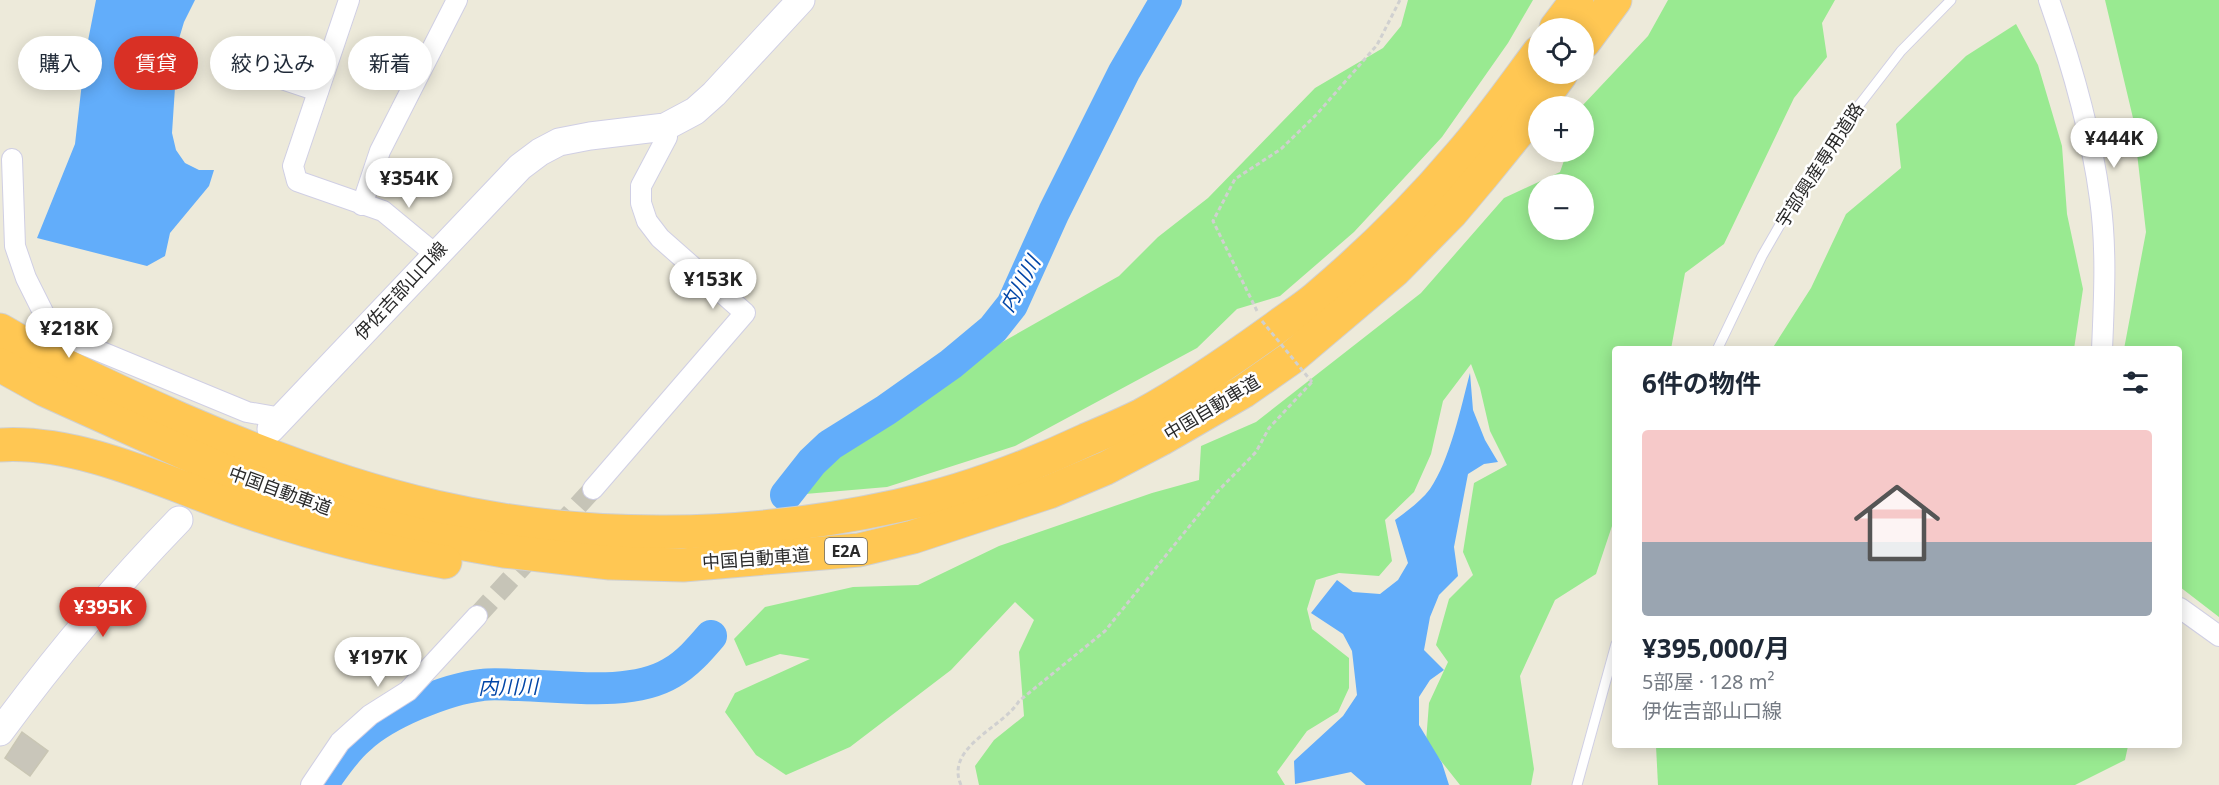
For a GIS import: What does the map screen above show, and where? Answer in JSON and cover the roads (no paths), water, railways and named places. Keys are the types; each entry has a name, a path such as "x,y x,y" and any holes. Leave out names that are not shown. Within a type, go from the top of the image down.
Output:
{"highway":[{"path":"1564,18 1577,0"},
{"path":"1594,28 1615,0"},
{"name":"中国自動車道","path":"0,330 54,361 240,445 293,466 388,495 441,508 536,525 589,530 674,532 748,529 793,524 889,508 999,476 1048,457 1139,416 1232,360 1314,300 1427,192 1461,154 1528,66"},
{"name":"中国自動車道","path":"0,365 45,390 225,471 357,519 431,538 504,551 610,563 683,565 859,550 913,537 1049,492 1106,468 1244,391 1298,352 1394,271 1451,213 1518,132 1554,84"},
{"path":"0,445 22,444 63,450 333,539 461,565 547,576 671,578 828,554"}],"main road":[{"name":"伊佐吉部山口線","path":"277,423 513,173 540,152 559,142 665,127 695,111 714,94 801,0"},
{"path":"0,732 40,678 128,572 179,520"}],"street":[{"path":"349,0 293,166 297,181 382,211 435,254"},
{"path":"362,205 380,152 457,0"},
{"path":"2049,0 2065,44 2086,120 2100,200 2105,277 2102,346"},
{"path":"593,489 745,313 660,238 647,221 641,203 641,186 667,136 665,127"},
{"path":"12,159 15,246 26,278 46,318 70,339 277,423"},
{"path":"2182,610 2219,636"},
{"path":"311,785 340,742 370,715 408,691 477,616"}],"lane":[{"name":"宇部興産専用道路","path":"1719,346 1762,256 1811,171 1901,51 1951,0"},
{"path":"1577,785 1612,658"}],"water":[{"path":"96,0 195,0 180,36 114,36 114,90 175,90 172,133 176,150 185,163 199,170 214,170 209,186 170,233 165,256 147,266 37,238 75,144 81,90 102,90 102,36 89,36"},
{"path":"1470,373 1473,410 1485,440 1498,462 1484,464 1468,474 1454,547 1458,576 1439,595 1430,617 1424,650 1444,670 1430,680 1419,697 1419,725 1442,763 1449,785 1366,785 1351,772 1295,784 1294,761 1343,716 1357,695 1352,651 1343,634 1311,613 1337,580 1353,592 1380,594 1398,580 1408,563 1395,520 1422,498 1437,477 1454,433"}],"waterway":[{"name":"内川川","path":"786,495 812,462 830,445 886,410 951,364 993,329 1012,305 1054,212 1124,72 1166,0"},
{"name":"内川川","path":"322,785 348,749 370,730 400,712 434,697 467,687 487,684 576,688 617,688 637,685 671,673 711,636"}],"tunnel":[{"path":"477,616 593,489"}]}
